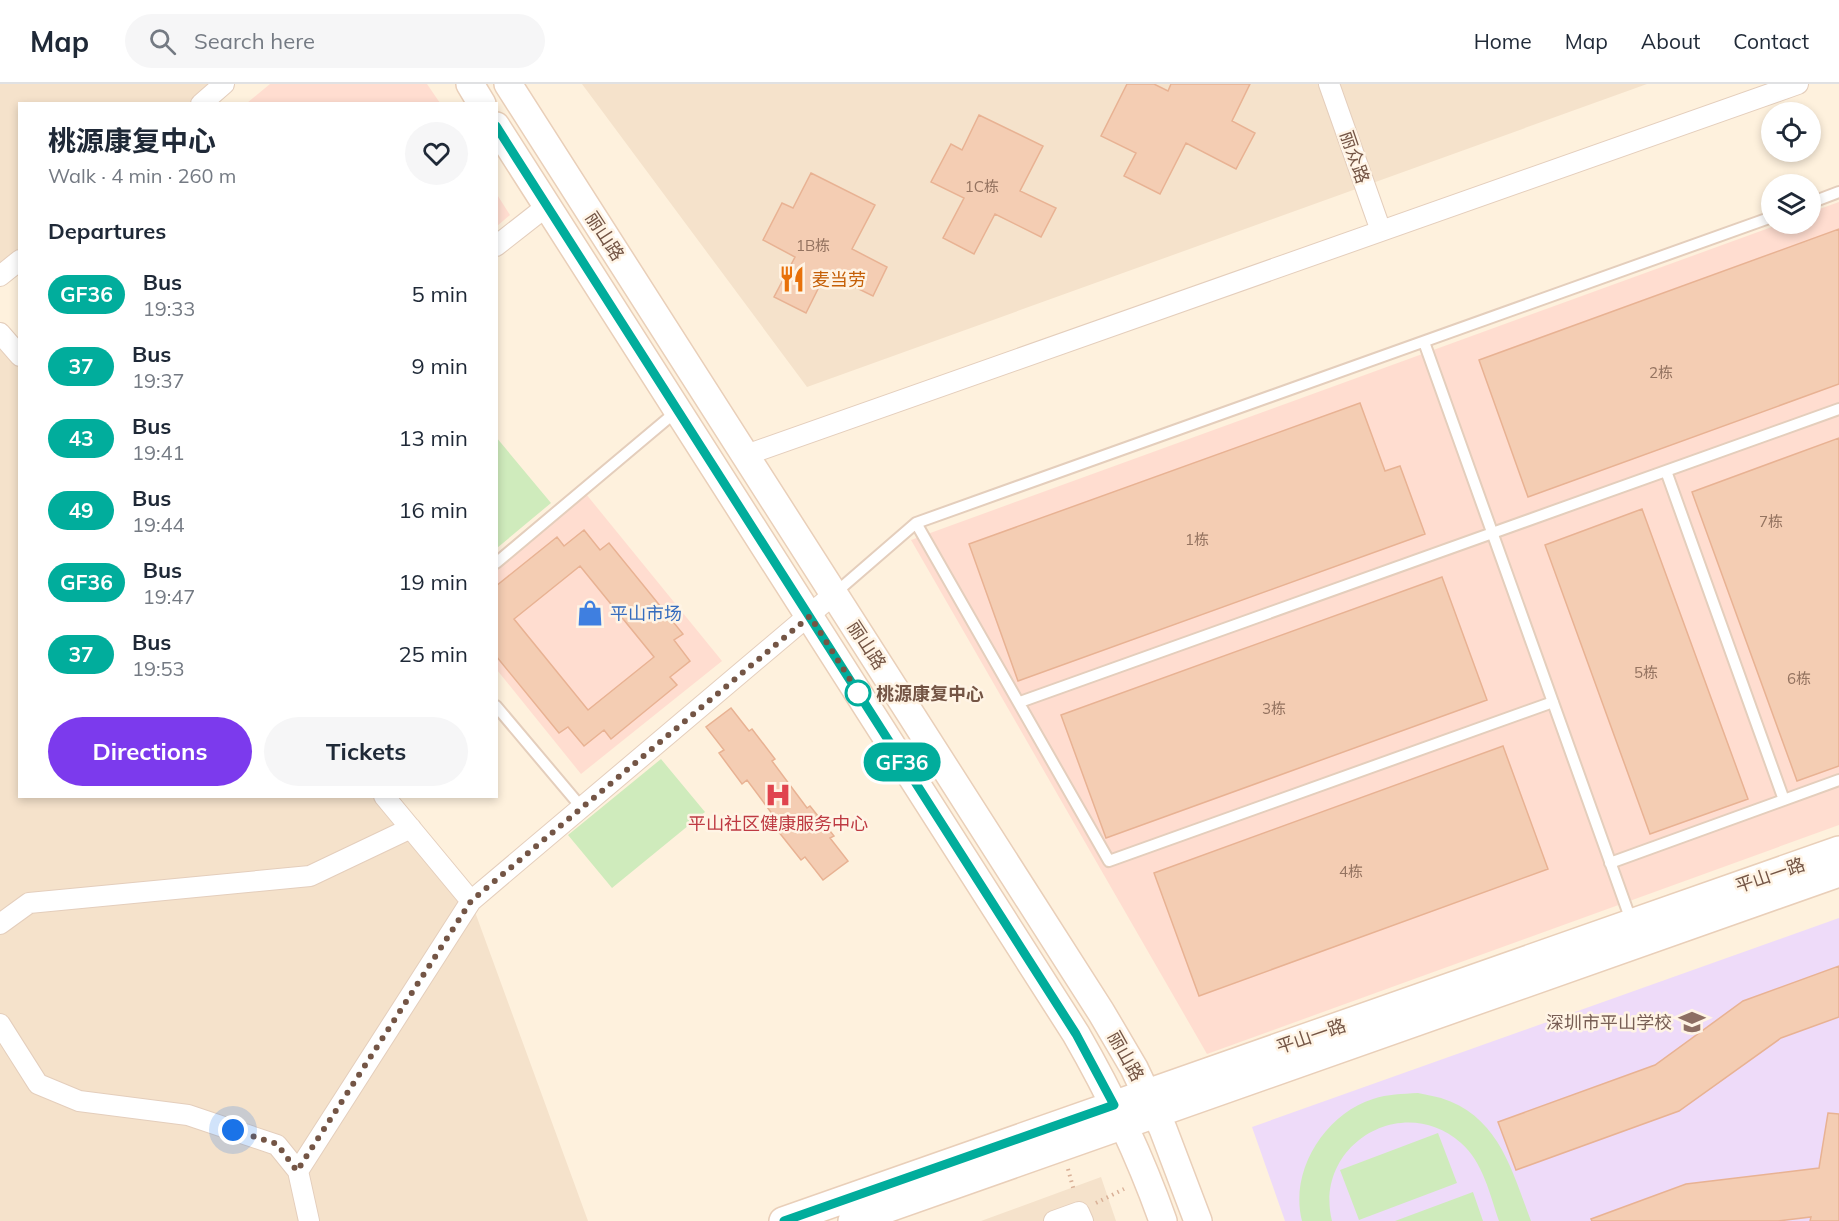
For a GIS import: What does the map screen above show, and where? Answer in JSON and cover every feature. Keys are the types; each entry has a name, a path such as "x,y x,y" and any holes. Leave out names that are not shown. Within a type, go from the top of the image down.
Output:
{"street":[{"path":"203,102 224,84"},
{"path":"470,84 481,102"},
{"name":"丽山路","path":"508,84 1101,1012 1134,1068 1151,1104 1198,1221"},
{"name":"丽众路","path":"1329,84 1381,231"},
{"path":"746,455 1798,84"},
{"name":"丽山路","path":"498,129 1076,1034 1119,1115 1163,1221"},
{"path":"498,244 548,206"},
{"path":"0,276 18,262"},
{"path":"0,333 18,354"},
{"path":"297,1171 471,901 834,594"},
{"path":"386,798 471,901"},
{"path":"0,924 29,903 310,876 411,828"},
{"name":"平山一路","path":"783,1221 1151,1104 1635,933 1839,850"},
{"name":"平山一路","path":"1635,933 1839,873"},
{"path":"0,1024 38,1084 79,1101 188,1115 277,1144 297,1171 309,1221"},
{"name":"平山一路","path":"852,1221 1062,1147 1119,1115"},
{"path":"1054,1221 1081,1216"}],"lane":[{"path":"1821,199 1839,192"},
{"path":"834,594 916,523 1761,221"},
{"path":"1424,342 1635,933"},
{"path":"1020,702 1839,409"},
{"path":"498,561 678,410"},
{"path":"1666,471 1785,800"},
{"path":"916,523 1109,861 1552,702"},
{"path":"498,708 582,808"},
{"path":"1610,862 1839,780"}],"path":[{"path":"1062,1147 1081,1216 1146,1178"}],"shaded area":[{"path":"0,84 224,84 202,102 18,102 18,261 0,276"},
{"path":"270,84 427,84 439,102 248,102"},
{"path":"582,84 1647,84 807,387"},
{"path":"498,196 510,215 498,225"},
{"path":"1839,202 1839,825 1207,1054 911,540 1761,231 1761,234 1821,234 1821,208"},
{"path":"0,333 18,354 18,798 385,798 471,901 588,1221 0,1221"},
{"name":"平山市场","path":"586,494 722,661 581,774 498,671 498,565"},
{"name":"深圳市平山学校","path":"1839,918 1839,1221 1285,1221 1252,1127"},
{"path":"1101,1177 1116,1221 981,1221"}],"green space":[{"path":"498,439 551,503 498,547"},
{"path":"661,759 705,812 612,888 568,835"},
{"path":"1418,1093 1441,1098 1461,1106 1490,1132 1509,1165 1531,1221 1499,1221 1485,1179 1469,1151 1438,1128 1414,1123 1390,1125 1368,1134 1349,1149 1336,1169 1330,1194 1332,1221 1302,1221 1299,1202 1306,1164 1326,1131 1356,1106 1390,1095"},
{"path":"1438,1133 1457,1183 1359,1220 1340,1170"},
{"path":"1473,1192 1483,1221 1395,1221"}],"building":[{"path":"1127,84 1154,84 1168,91 1171,84 1250,84 1232,121 1255,133 1236,169 1186,143 1160,194 1124,176 1136,153 1101,136"},
{"path":"979,115 1043,146 1020,191 1056,208 1041,237 995,214 974,254 943,238 964,198 931,182 951,144 962,150"},
{"path":"811,173 875,205 852,249 887,267 873,296 826,273 806,313 774,297 795,257 763,240 782,203 793,208"},
{"path":"1839,229 1839,384 1528,497 1479,360"},
{"path":"1360,403 1385,471 1400,466 1425,534 1018,681 969,544"},
{"path":"1839,438 1839,766 1797,781 1692,492"},
{"path":"1642,509 1748,799 1650,834 1545,545"},
{"path":"584,530 600,550 609,543 683,634 674,640 690,661 670,677 677,685 611,739 604,730 584,746 568,727 559,733 498,658 498,584 557,537 564,546","holes":["580,566 654,657 588,710 514,619"]},
{"path":"1442,577 1487,700 1106,838 1061,715"},
{"name":"平山社区健康服务中心","path":"731,708 749,731 752,729 775,759 772,761 807,808 810,806 834,836 830,838 848,861 823,880 805,857 801,860 778,831 782,827 747,780 742,784 719,753 724,750 706,727"},
{"path":"1503,746 1548,869 1199,996 1154,873"},
{"path":"1839,966 1839,1017 1781,1038 1679,1111 1516,1170 1498,1122 1655,1065 1743,1001"},
{"path":"1828,1113 1839,1114 1839,1221 1810,1221 1811,1217 1778,1221 1592,1221 1591,1219 1686,1184 1819,1168"}],"bus line":[{"name":"GF36","path":"498,129 1076,1034 1114,1105 784,1221"}],"place":[{"name":"麦当劳","path":"792,279"},
{"name":"平山市场","path":"590,613"},
{"name":"桃源康复中心","path":"858,693"},
{"name":"平山社区健康服务中心","path":"778,795"},
{"name":"深圳市平山学校","path":"1692,1022"}],"route":[{"path":"233,1130 277,1144 297,1171 471,901 810,616 861,697 858,693"}]}
